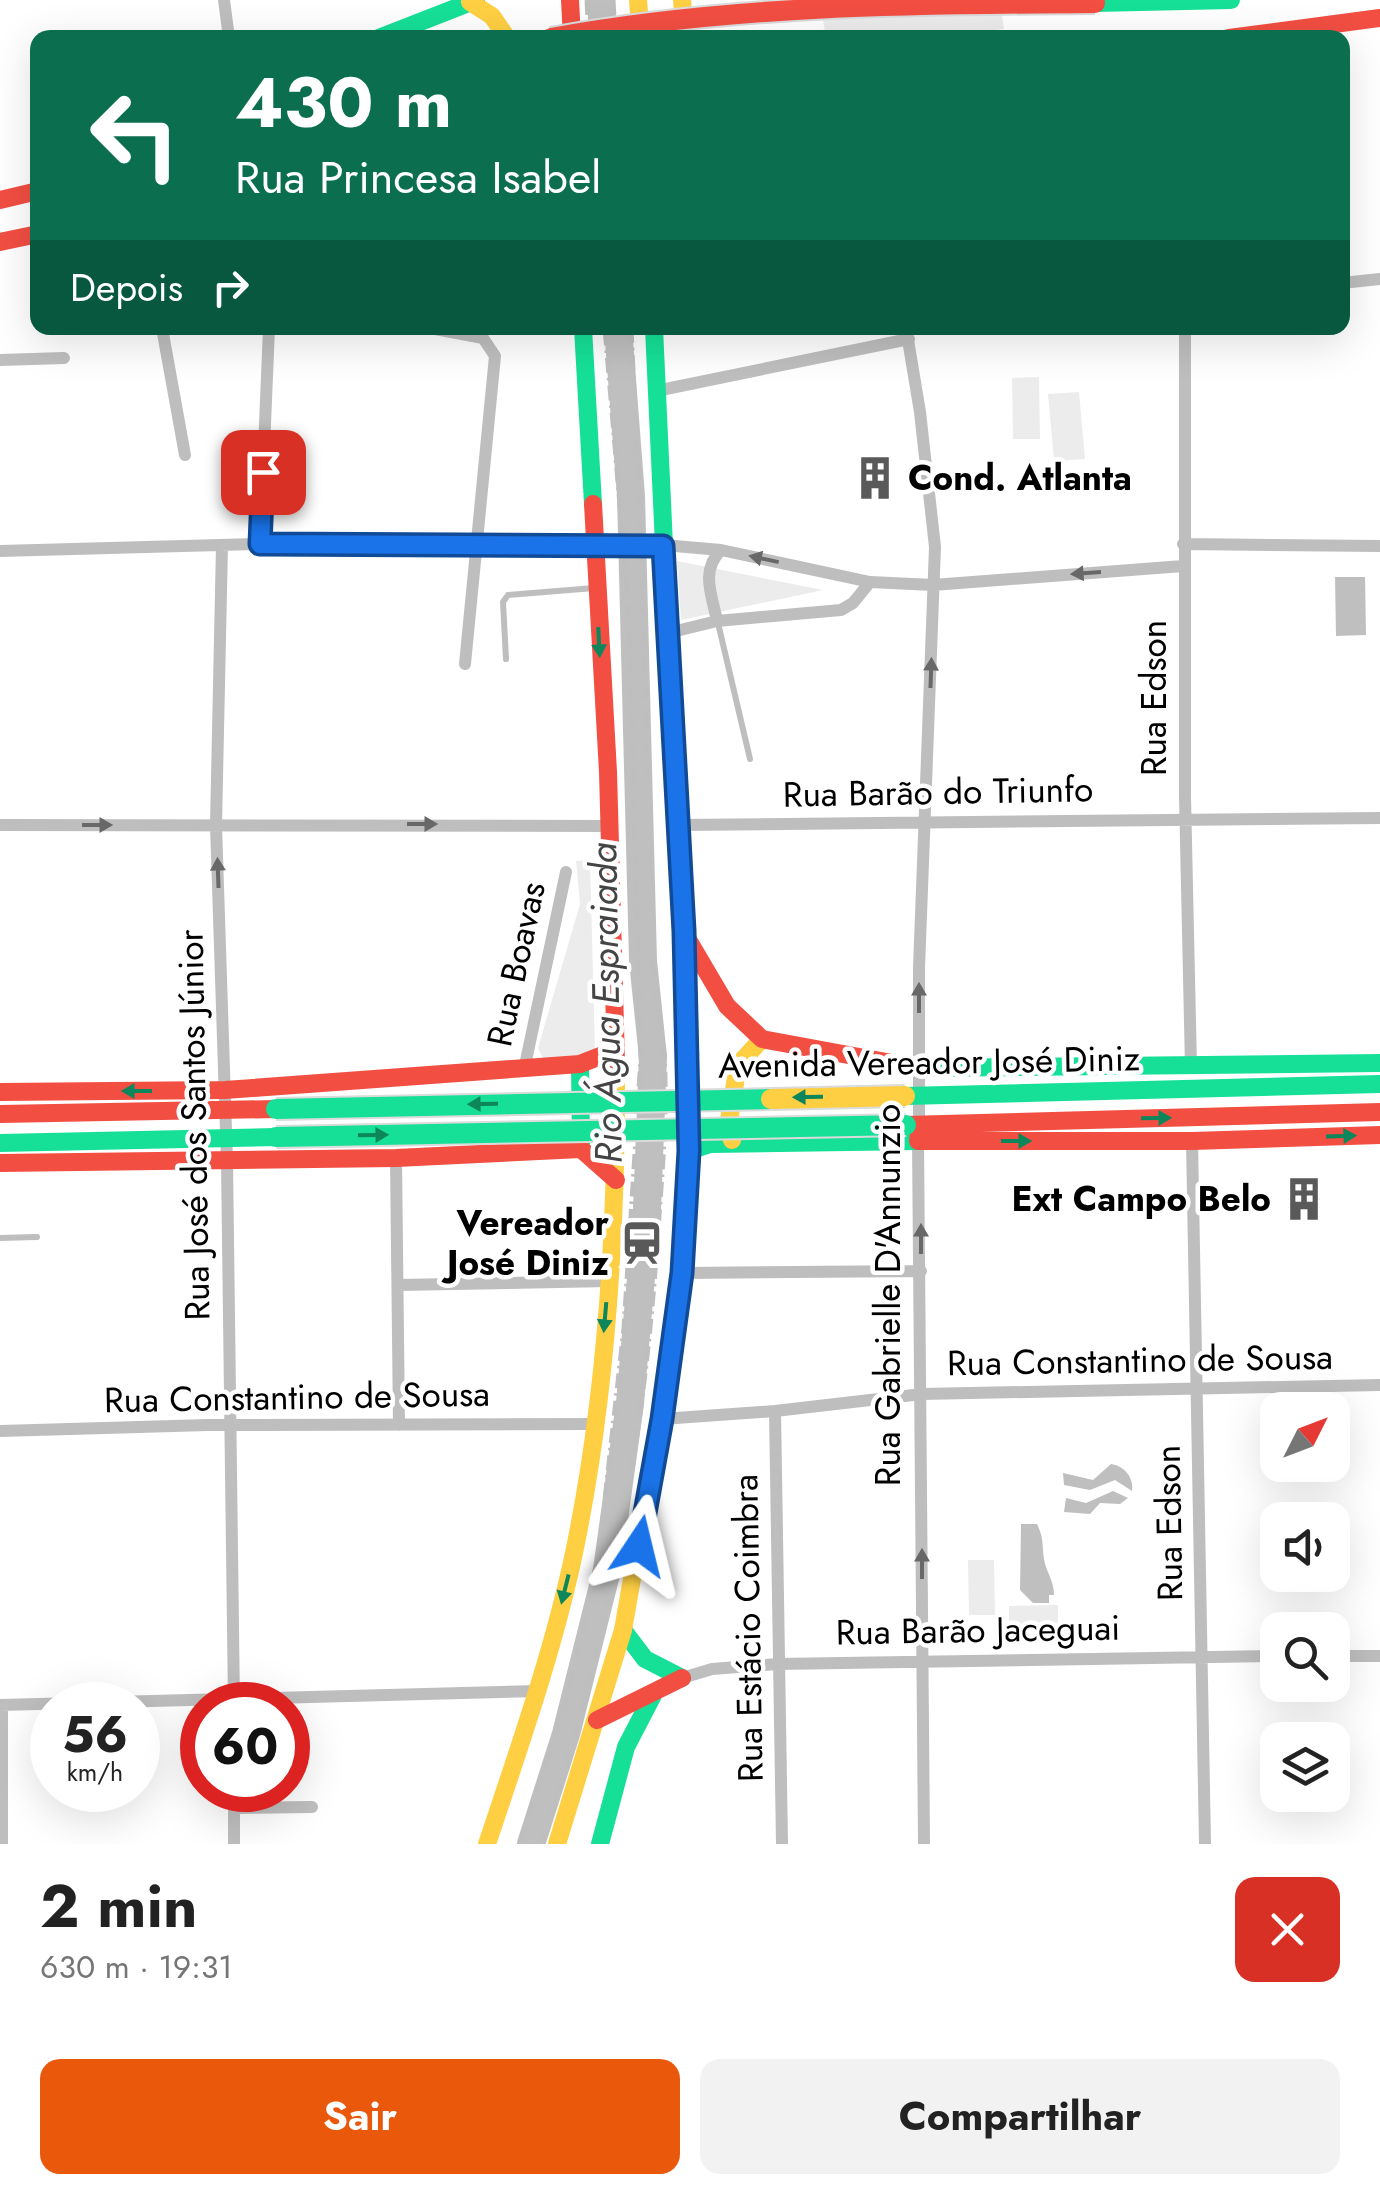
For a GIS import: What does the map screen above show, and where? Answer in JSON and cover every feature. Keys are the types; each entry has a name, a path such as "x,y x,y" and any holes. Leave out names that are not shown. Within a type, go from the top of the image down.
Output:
{"main road":[{"path":"570,0 572,30"},
{"path":"638,0 640,30"},
{"path":"682,0 684,30"},
{"path":"589,30 756,11 1222,0"},
{"path":"399,30 473,1 503,30"},
{"path":"1289,30 1380,18"},
{"path":"0,242 30,236"},
{"path":"487,1844 537,1691 582,1515 595,1424 616,1180 609,826 583,335"},
{"path":"557,1844 624,1630 662,1419 682,1273 689,1151 684,931 661,545 654,335"},
{"path":"684,931 719,998 744,1027 762,1039 738,1064 728,1131 737,1144"},
{"name":"Avenida Vereador José Diniz","path":"762,1039 948,1070 1380,1063"},
{"name":"Avenida Vereador José Diniz","path":"0,1114 225,1100 524,1070 580,1064 616,1050"},
{"path":"580,1064 581,1149"},
{"name":"Avenida Vereador José Diniz","path":"0,1092 225,1100 276,1109 1380,1084"},
{"name":"Avenida Vereador José Diniz","path":"0,1142 914,1130 1380,1112"},
{"path":"689,1151 710,1144 914,1130"},
{"name":"Avenida Vereador José Diniz","path":"914,1130 1192,1140 1380,1136"},
{"path":"0,1164 396,1158 581,1149 616,1180"},
{"path":"624,1630 645,1660 682,1678"},
{"path":"597,1720 682,1678"},
{"path":"600,1844 627,1749 642,1710 653,1695"}],"street":[{"path":"224,0 227,30"},
{"path":"1350,282 1380,279"},
{"path":"163,335 184,455"},
{"path":"260,544 269,335"},
{"path":"465,664 495,363 486,341 472,335"},
{"path":"656,391 899,335"},
{"name":"Rua Gabrielle D'Annunzio","path":"908,335 936,548 919,968 919,1068 912,1096 921,1271 924,1844"},
{"name":"Rua Edson","path":"1185,335 1183,566 1191,1068"},
{"path":"0,360 64,358"},
{"path":"0,551 222,544 661,545 721,550 870,582 933,585 1183,566"},
{"name":"Rua José dos Santos Júnior","path":"222,544 216,825 227,1161 234,1682"},
{"path":"1183,544 1380,546"},
{"path":"717,622 707,574 711,560 721,550"},
{"path":"668,633 717,622 842,610 870,582"},
{"name":"Rua Barão do Triunfo","path":"677,825 1380,818"},
{"path":"0,824 609,826"},
{"name":"Rua Boavas","path":"524,1070 566,872"},
{"name":"Rua Edson","path":"1192,1140 1204,1844"},
{"path":"396,1158 400,1425"},
{"path":"682,1273 921,1271"},
{"path":"398,1285 609,1281"},
{"name":"Rua Constantino de Sousa","path":"662,1419 922,1394 1380,1385"},
{"name":"Rua Estácio Coimbra","path":"775,1411 782,1844"},
{"name":"Rua Constantino de Sousa","path":"0,1431 595,1424"},
{"name":"Rua Barão Jaceguai","path":"682,1678 712,1669 777,1664 1260,1656"},
{"path":"1350,1656 1380,1656"},
{"path":"310,1699 537,1691"},
{"path":"2,1844 1,1705 180,1703"},
{"path":"234,1812 234,1844"}],"lane":[{"path":"506,659 503,602 508,595 596,588"},
{"path":"717,622 750,759"},
{"path":"0,1238 37,1237"}],"shaded area":[{"path":"1001,9 1004,29 825,30 823,20"},
{"path":"1039,377 1040,439 1013,439 1012,378"},
{"path":"1079,392 1085,459 1054,461 1048,394"},
{"path":"677,561 823,590 681,620"},
{"path":"1335,577 1365,577 1366,635 1336,636"},
{"path":"590,860 595,1051 580,1062 545,1063 538,1048 580,904 576,861"},
{"path":"1111,1464 1127,1473 1132,1491 1115,1480 1090,1490 1064,1485 1063,1473 1093,1480"},
{"path":"1113,1491 1128,1498 1120,1504 1100,1503 1090,1514 1064,1512 1066,1498 1086,1503"},
{"path":"1021,1524 1037,1524 1039,1529 1054,1590 1049,1603 1033,1603 1020,1590"},
{"path":"968,1560 994,1560 995,1615 969,1615"},
{"path":"1058,1605 1058,1630 1009,1630 1009,1606"}],"waterway":[{"name":"Rio Água Espraiada","path":"601,0 603,30"},
{"name":"Rio Água Espraiada","path":"531,1844 566,1734 607,1570 630,1403 647,1209 653,1057 643,961 631,496 619,335"}],"railway":[{"path":"587,0 589,30"},
{"path":"613,0 615,30"},
{"path":"520,1844 568,1694 599,1554 624,1328 641,1058 628,600 606,335"},
{"path":"631,335 647,773"},
{"path":"542,1844 603,1623 642,1397 664,1150 663,1043 652,958"}],"traffic: fast":[{"path":"399,30 476,0"},
{"path":"1095,3 1231,0"},
{"path":"583,335 593,504"},
{"path":"654,335 664,545"},
{"path":"671,1356 682,1273 689,1151 682,931"},
{"path":"919,1068 1380,1063"},
{"path":"580,1064 581,1144"},
{"path":"905,1096 1380,1084"},
{"path":"276,1109 771,1099"},
{"path":"276,1137 906,1125"},
{"path":"0,1143 276,1137"},
{"path":"689,1151 710,1144 918,1141"},
{"path":"623,1630 645,1659 682,1678"},
{"path":"600,1844 626,1747 653,1695"}],"traffic: slow":[{"path":"638,0 640,30"},
{"path":"682,0 684,30"},
{"path":"470,2 492,16 502,30"},
{"path":"664,545 682,931"},
{"path":"732,1140 728,1127 738,1065 762,1039"},
{"path":"487,1844 556,1627 585,1493 608,1309 616,1062"},
{"path":"771,1099 905,1096"},
{"path":"557,1844 623,1630 671,1356"}],"traffic: jam":[{"path":"570,0 572,30"},
{"path":"600,30 822,8 1095,3"},
{"path":"1289,30 1380,18"},
{"path":"0,200 30,193"},
{"path":"0,242 30,236"},
{"path":"593,504 608,772 616,1062"},
{"path":"687,938 727,1006 762,1039 919,1068"},
{"path":"0,1092 225,1090 580,1064 616,1050"},
{"path":"0,1114 276,1109"},
{"path":"906,1125 1380,1112"},
{"path":"919,1130 918,1141 1192,1141 1380,1135"},
{"path":"0,1163 396,1158 581,1149 616,1180"},
{"path":"597,1720 682,1678"}],"place":[{"name":"Cond. Atlanta","path":"875,478"},
{"name":"Ext Campo Belo","path":"1304,1199"},
{"name":"Vereador José Diniz","path":"642,1243"}],"route":[{"path":"263,472 260,544 663,546 684,931 689,1151 682,1273 639,1546"}]}
